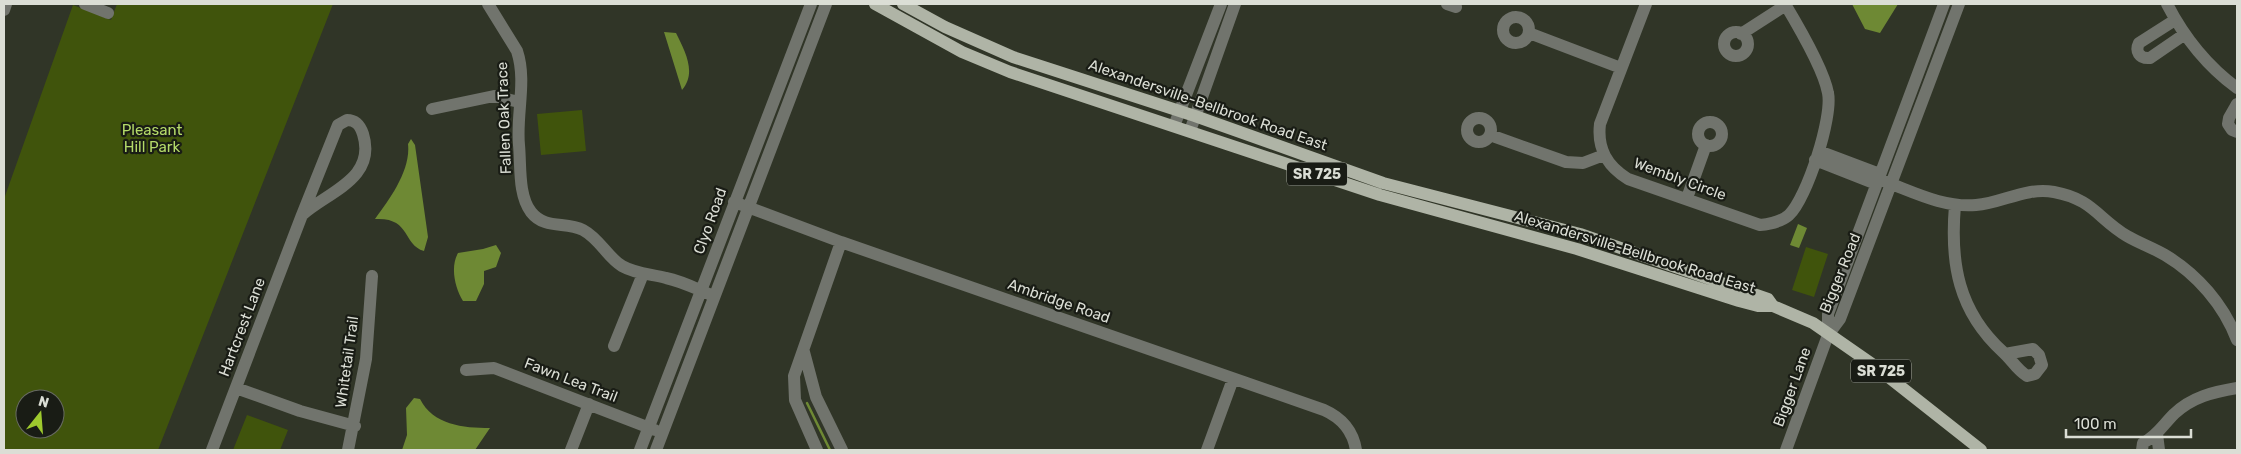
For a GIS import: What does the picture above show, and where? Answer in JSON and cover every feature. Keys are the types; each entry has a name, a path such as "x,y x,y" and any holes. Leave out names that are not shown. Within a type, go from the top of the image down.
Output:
{"main road":[{"name":"Alexandersville-Bellbrook Road East","path":"875,4 956,49 988,64 1190,132 1382,189 1539,224 1634,252 1768,299 1773,306"},
{"name":"Alexandersville-Bellbrook Road East","path":"903,4 945,27 1013,57 1195,116 1382,189 1493,228 1534,237 1613,260 1739,301 1758,306 1773,306"},
{"path":"1534,237 1539,224"},
{"name":"SR 725","path":"1773,306 1813,323 1872,364 1981,450"}],"street":[{"path":"4,10 6,4"},
{"path":"85,4 108,13"},
{"name":"Fallen Oak Trace","path":"488,4 520,59 522,80 518,129 523,191 531,213 551,225 583,230 592,236 620,265 643,274 682,282 714,296"},
{"name":"Clyo Road","path":"640,450 811,4"},
{"name":"Clyo Road","path":"656,450 826,4"},
{"path":"1174,126 1221,4"},
{"path":"1190,132 1235,4"},
{"path":"1490,135 1566,162 1583,163 1604,155 1599,141 1600,124 1646,4"},
{"name":"Bigger Road","path":"1828,335 1828,314 1944,4"},
{"name":"Bigger Road","path":"1828,335 1840,319 1959,4"},
{"path":"2167,4 2184,34 2216,71 2237,88"},
{"path":"1741,34 1751,25 1786,5"},
{"name":"Wembly Circle","path":"1604,155 1611,166 1628,179 1687,198 1753,223 1771,224 1781,220 1793,211 1817,156 1830,112 1828,92 1786,5"},
{"path":"2175,20 2140,43 2137,48 2139,54 2142,58 2150,58 2184,34"},
{"path":"1529,33 1621,68"},
{"path":"432,109 494,96 519,102"},
{"path":"2237,104 2229,118 2228,124 2232,130 2237,132"},
{"name":"Hartcrest Lane","path":"212,450 302,215 338,125 347,120 356,122 360,126 365,144 358,172 349,184 302,215"},
{"path":"1687,198 1706,146"},
{"path":"1817,156 1941,203 1978,205 2024,192 2041,191 2067,195 2079,200 2100,212 2127,236 2164,254 2194,276 2215,300 2237,340"},
{"name":"Ambridge Road","path":"734,202 841,242 1332,414 1350,432 1356,450"},
{"path":"1955,205 1953,254 1960,287 1975,320 2005,354"},
{"path":"817,450 800,415 794,390 795,371 804,352 841,242"},
{"path":"614,346 643,274"},
{"name":"Whitetail Trail","path":"348,450 366,359 372,276"},
{"name":"Bigger Lane","path":"1786,450 1828,335"},
{"path":"804,352 816,397 842,450"},
{"name":"Fawn Lea Trail","path":"466,370 494,368 662,432"},
{"path":"1207,450 1232,378"},
{"path":"236,388 300,412 354,426"},
{"path":"2142,450 2143,443 2157,434 2174,414 2193,400 2216,391 2237,388"},
{"path":"571,450 589,404"},
{"path":"2157,434 2160,450"}],"green space":[{"name":"Pleasant Hill Park","path":"117,4 333,4 158,450 4,450 4,199 73,5 111,20"},
{"path":"582,110 586,151 541,155 537,114"},
{"path":"1806,247 1828,254 1814,297 1792,290"},
{"path":"247,415 288,430 280,450 233,450"}],"shaded area":[{"path":"1852,4 1898,4 1880,33 1865,29"},
{"path":"664,32 676,33 686,54 689,76 682,90"},
{"path":"411,139 415,145 428,237 424,251 412,243 401,226 395,222 375,219 393,193 403,174 408,154 408,144"},
{"path":"1798,224 1807,228 1799,248 1790,245"},
{"path":"496,245 501,253 496,267 484,271 484,284 476,301 463,301 454,277 454,265 458,253"},
{"path":"414,398 420,399 426,408 441,420 459,426 490,428 475,450 402,450 407,435 406,408"}],"waterway":[{"path":"807,403 830,450"}]}
